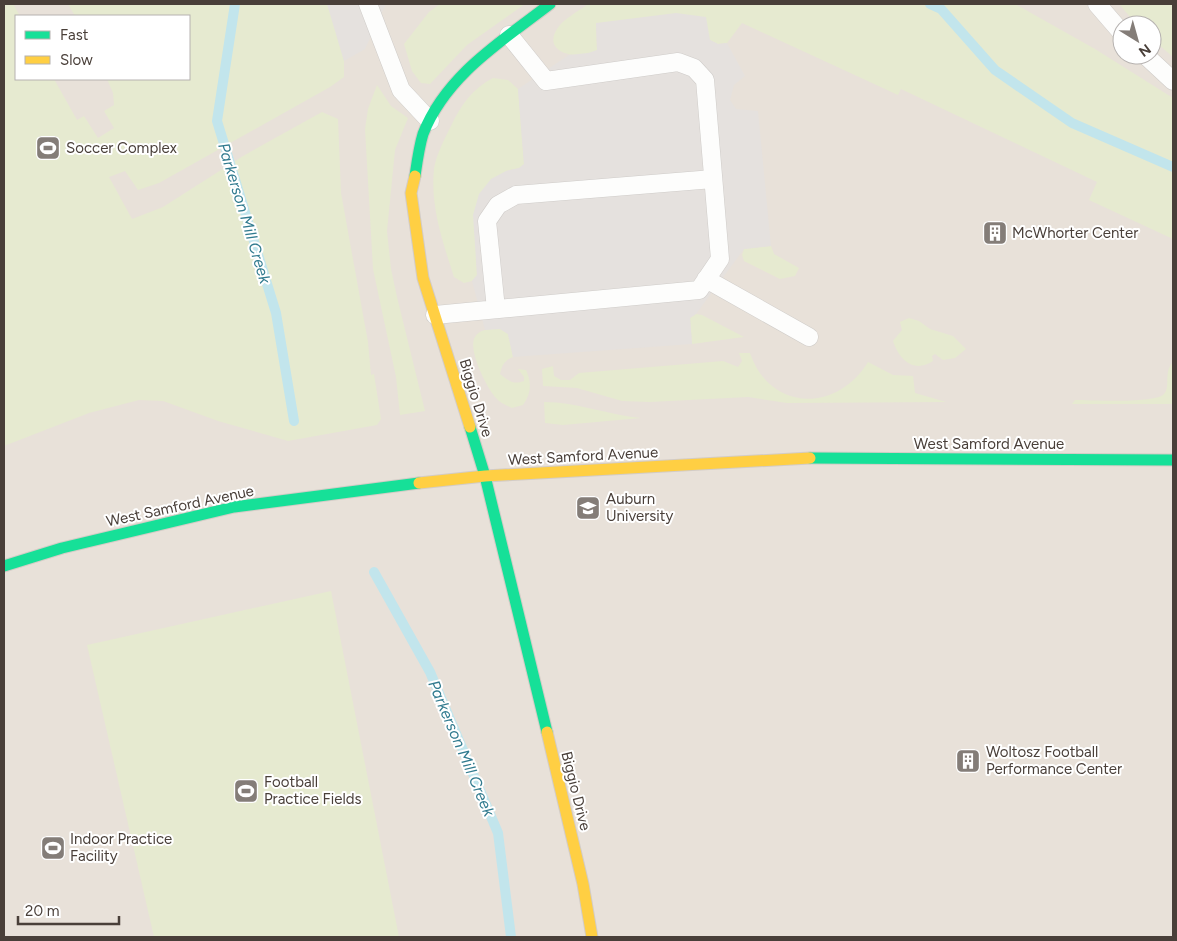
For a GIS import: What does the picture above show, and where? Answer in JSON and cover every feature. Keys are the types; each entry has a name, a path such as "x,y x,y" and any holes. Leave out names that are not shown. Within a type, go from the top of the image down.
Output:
{"street":[{"name":"Biggio Drive","path":"550,4 471,65 441,100 423,134 411,192 423,278 485,476 526,639 583,884 592,937"},
{"name":"West Samford Avenue","path":"4,566 62,548 234,507 397,485 485,476 805,458 1173,460"}],"lane":[{"path":"368,4 401,90 430,121"},
{"path":"1097,4 1112,21"},
{"path":"434,315 699,290 720,259 704,80 694,68 678,62 546,81 509,35"},
{"path":"1156,65 1173,81"},
{"path":"496,309 486,221 498,205 516,196 713,179"},
{"path":"706,279 808,337"}],"shaded area":[{"name":"Auburn University","path":"4,4 1173,4 1173,937 4,937"},
{"path":"327,4 386,4 365,49 344,61"},
{"path":"676,13 706,17 710,40 718,44 727,43 745,76 734,85 730,100 736,109 758,111 771,246 744,249 696,314 690,318 692,344 513,357 508,334 500,329 485,330 472,281 477,275 473,215 479,194 491,179 506,171 519,168 524,164 518,89 569,55 597,50 596,23"}],"green space":[{"path":"4,4 13,4 19,15 15,15 15,80 55,80 77,120 84,116 98,138 114,128 104,111 114,105 113,93 107,80 190,80 190,15 74,15 68,4 328,4 344,61 344,77 330,87 159,183 138,190 125,171 109,177 132,219 163,207 243,156 322,112 338,119 341,193 368,342 371,375 374,374 381,419 377,425 288,441 218,421 163,401 139,400 89,413 4,446"},
{"path":"440,4 525,4 467,45 430,84 421,83 412,71 404,44 429,12"},
{"path":"588,4 1015,4 1112,60 1112,65 1120,65 1173,98 1173,239 1089,200 1097,182 901,89 898,95 742,23 727,43 718,44 710,40 596,23 597,50 582,55 573,55 558,50 553,38 557,29 567,19"},
{"path":"1119,4 1173,4 1173,57 1162,48 1162,15 1128,15"},
{"path":"493,78 508,80 518,89 524,164 520,168 506,171 476,257 477,275 472,281 464,283 454,277 442,238 434,197 434,169 444,141 463,104 473,92"},
{"path":"377,85 391,106 408,118 395,150 387,231 391,269 425,411 400,415 396,377 373,269 365,129 368,109"},
{"path":"771,246 774,254 799,268 795,276 780,279 744,261 742,255 744,249"},
{"path":"696,314 702,315 744,337 692,344 690,318"},
{"path":"909,318 919,321 930,329 953,336 966,349 955,358 943,360 935,354 932,356 933,361 926,365 919,366 908,363 899,354 893,341 902,330 900,322"},
{"path":"500,329 508,334 513,357 504,363 500,374 511,382 517,383 524,381 524,377 518,369 526,370 529,379 530,388 526,401 523,405 512,408 499,401 492,393 479,368 474,350 473,343 477,334 486,330"},
{"path":"739,353 750,353 760,372 773,386 788,395 805,399 822,397 839,390 855,379 868,362 893,375 913,376 915,393 946,402 787,403 748,397 650,402 622,401 577,388 543,386 542,369 553,366 554,376 561,380 570,380 579,373 723,361 738,367 742,361"},
{"path":"1173,362 1173,404 1072,404 1075,400 1136,400 1158,397 1166,391 1168,370"},
{"path":"544,402 568,404 641,418 563,425 545,423"},
{"name":"Football Practice Fields","path":"331,591 399,937 154,937 87,645"}],"waterway":[{"name":"Parkerson Mill Creek","path":"235,4 217,121 276,313 294,421"},
{"name":"Parkerson Mill Creek","path":"930,4 941,9 995,70 1072,123 1173,167"},
{"name":"Parkerson Mill Creek","path":"374,572 430,672 498,833 511,937"}],"traffic: fast":[{"path":"415,176 423,134 433,113 446,94 477,61 550,4"},
{"path":"470,427 485,476 547,732"},
{"path":"810,458 1173,460"},
{"path":"4,566 62,548 234,507 419,483"}],"traffic: slow":[{"path":"415,176 411,193 423,278 470,427"},
{"path":"419,483 485,476 810,458"},
{"path":"547,732 583,884 592,937"}],"place":[{"name":"Soccer Complex","path":"48,148"},
{"name":"McWhorter Center","path":"995,233"},
{"name":"Auburn University","path":"588,508"},
{"name":"Woltosz Football Performance Center","path":"968,761"},
{"name":"Football Practice Fields","path":"246,791"},
{"name":"Indoor Practice Facility","path":"53,848"}]}
